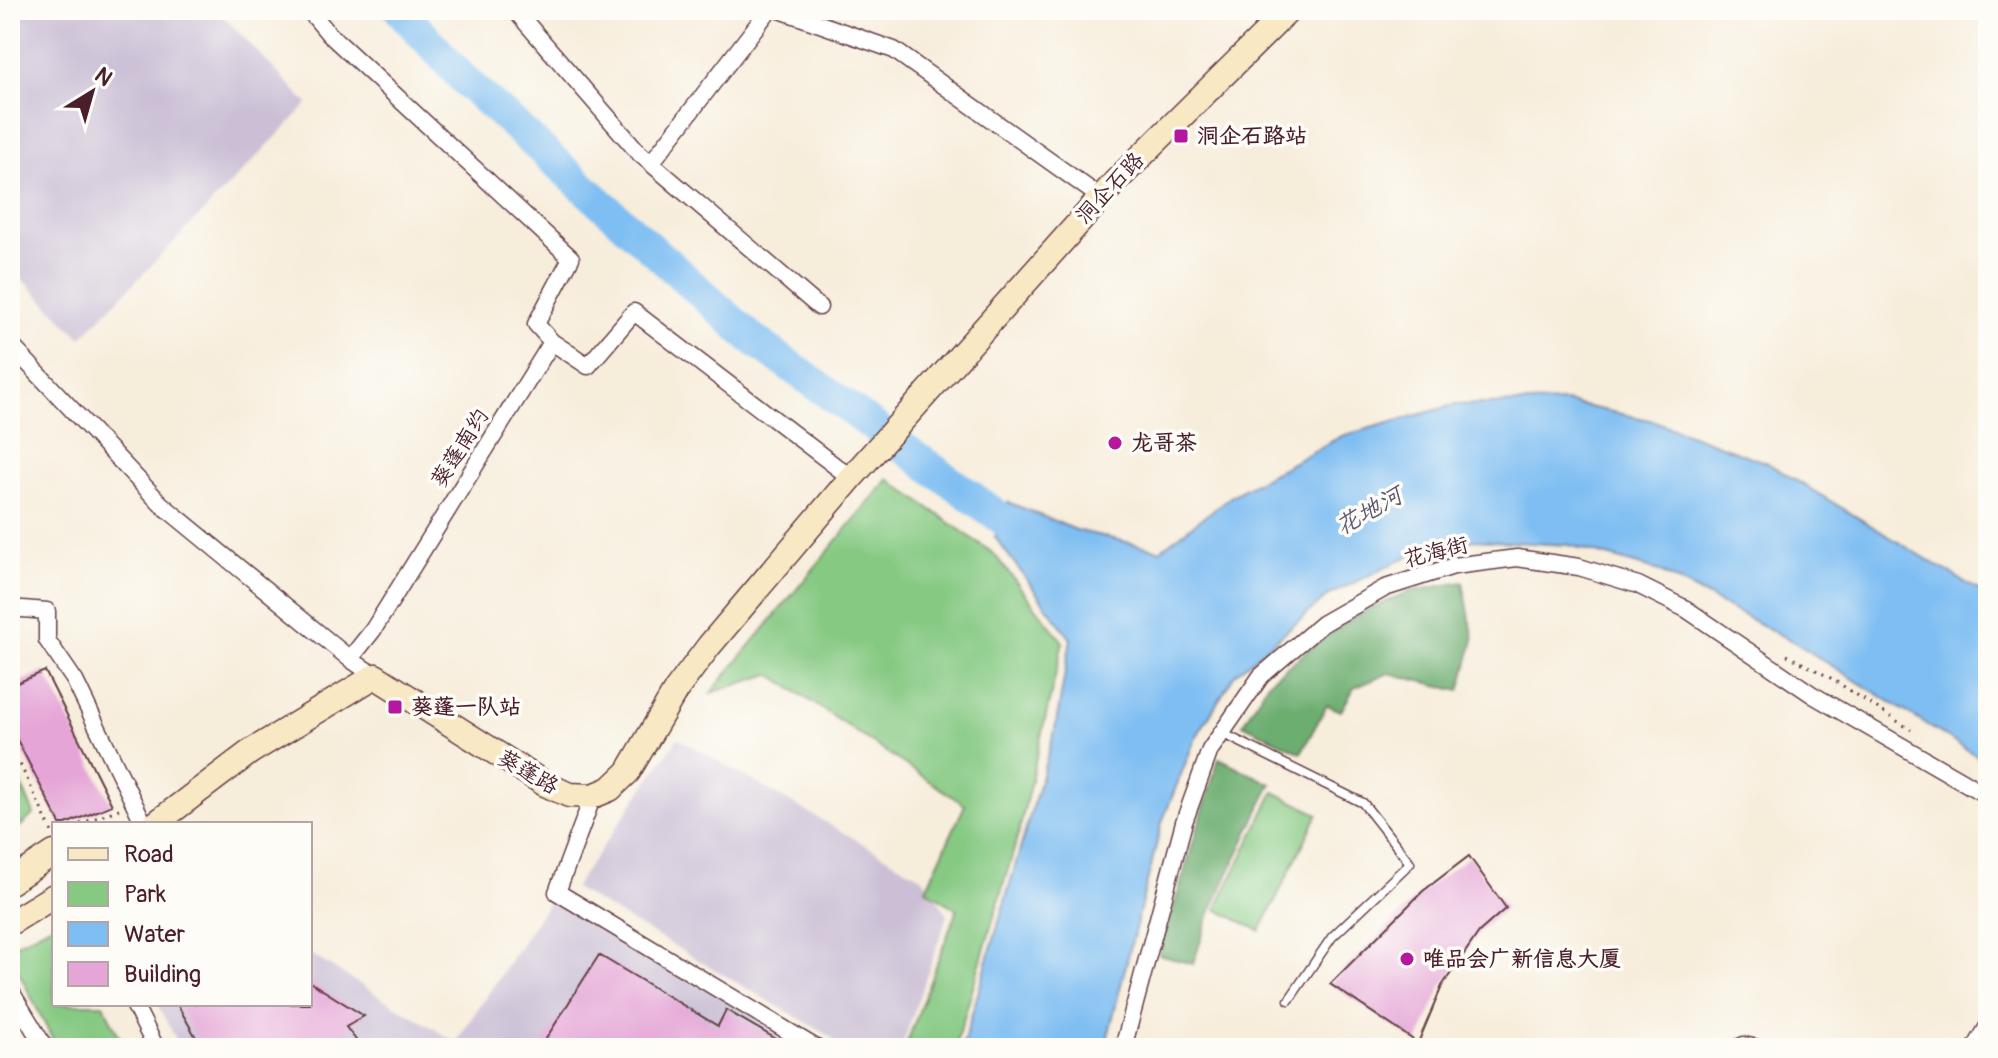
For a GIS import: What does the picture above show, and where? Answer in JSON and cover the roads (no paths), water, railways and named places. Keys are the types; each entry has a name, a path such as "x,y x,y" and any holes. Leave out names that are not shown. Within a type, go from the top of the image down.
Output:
{"street":[{"path":"309,10 329,34 571,258 536,324 552,342 588,366 634,312 854,474 709,646 676,690 628,772 610,789 593,796 557,892 816,1048"},
{"path":"515,10 629,142 819,307"},
{"path":"651,163 769,10"},
{"path":"780,10 894,50 1100,197"},
{"name":"洞企石路","path":"854,474 1100,197 1289,10"},
{"name":"葵蓬南约","path":"350,659 373,630 552,342"},
{"path":"10,344 161,504 350,659 375,676 286,728 158,822"},
{"name":"花海街","path":"1123,1048 1184,822 1210,750 1261,676 1322,624 1385,588 1454,566 1517,558 1579,567 1638,585 1686,609 1813,695 1988,796"},
{"path":"10,608 47,611 47,640 75,681 143,822"},
{"name":"葵蓬路","path":"375,676 545,784 569,795 593,796"},
{"path":"10,882 52,854"},
{"path":"10,923 52,897"},
{"path":"10,990 45,1048"},
{"path":"135,1006 156,1048"},
{"path":"1975,1048 1988,1026"}],"lane":[{"path":"1222,733 1363,803 1410,863 1332,937 1289,1000"},
{"path":"1728,1048 1743,1041 1777,1048"}],"water":[{"name":"花地河","path":"1565,402 1654,421 1767,463 1988,596 1988,763 1794,642 1659,571 1569,545 1474,540 1416,552 1329,595 1235,674 1195,739 1162,822 1105,1048 962,1048 1055,730 1071,639 995,537 1008,502 1076,530 1160,550 1233,495 1342,436 1454,405"}],"waterway":[{"path":"400,10 465,81 750,337 1037,544"}],"place":[{"name":"洞企石路站","path":"1181,136"},
{"name":"龙哥茶","path":"1115,443"},
{"name":"葵蓬一队站","path":"395,707"},
{"name":"唯品会广新信息大厦","path":"1407,959"}]}
